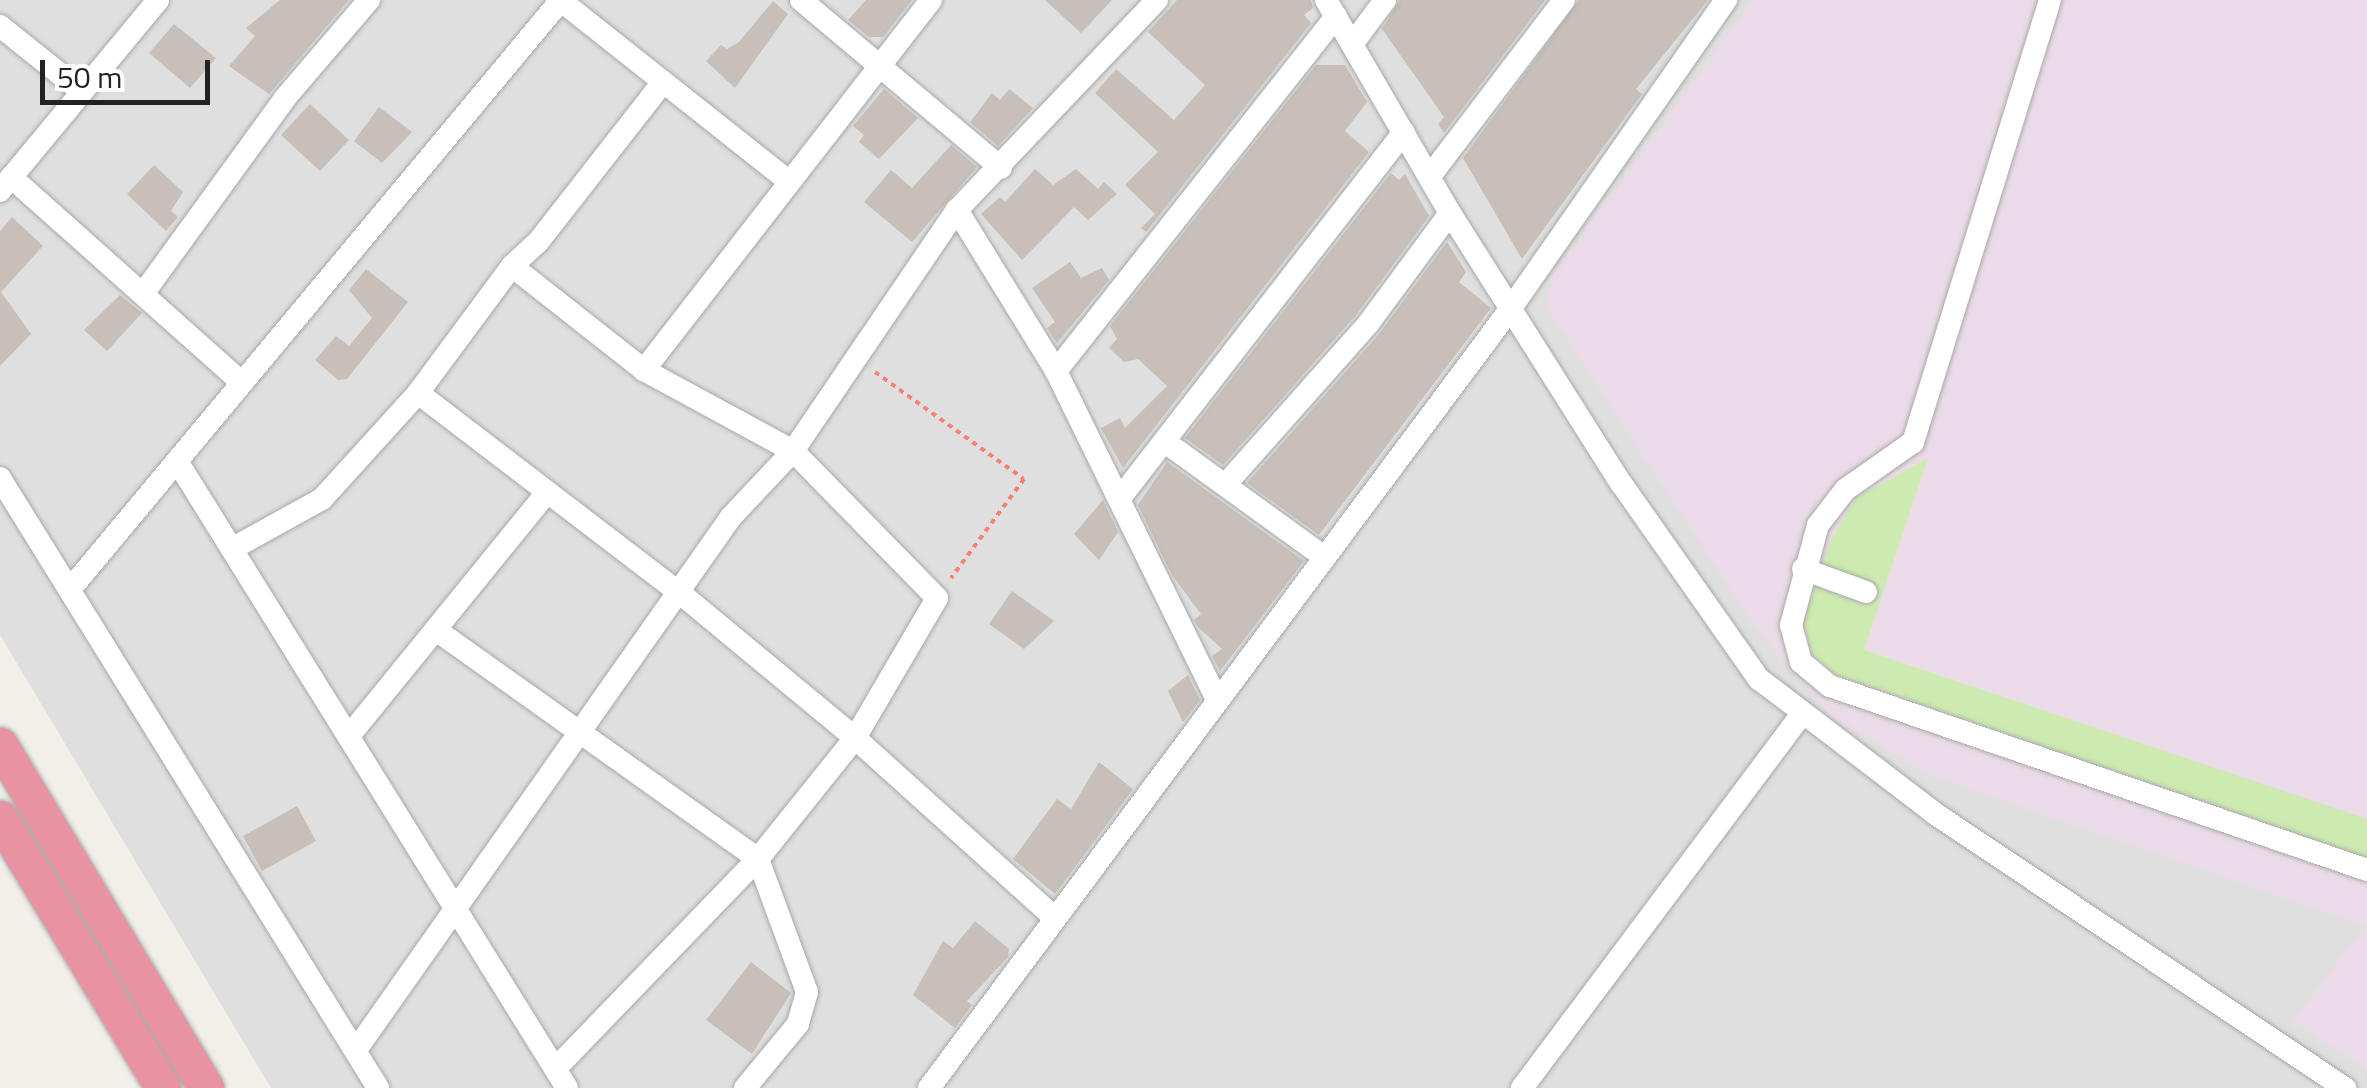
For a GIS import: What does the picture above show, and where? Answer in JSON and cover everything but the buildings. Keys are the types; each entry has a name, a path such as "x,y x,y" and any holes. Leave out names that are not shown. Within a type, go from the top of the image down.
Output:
{"highway":[{"path":"0,745 206,1088"},
{"path":"0,818 163,1088"}],"street":[{"path":"158,0 6,184 145,291 240,380"},
{"path":"145,291 285,98 369,0"},
{"path":"72,587 240,380 561,0 788,182"},
{"path":"801,0 1001,168"},
{"path":"644,370 878,62 931,0"},
{"path":"356,1050 582,735 731,516 793,451 957,210 1158,0"},
{"path":"1352,44 1386,0"},
{"path":"1430,176 1564,0"},
{"path":"2050,0 1913,442 1845,490 1818,525 1803,569 1791,625 1801,662 1830,686 2367,870"},
{"path":"930,1088 1216,698 1510,308 1722,2"},
{"path":"1056,371 1331,8 1510,308 1725,636 1759,679 1801,715 1934,813 2345,1088"},
{"path":"0,26 82,91"},
{"path":"236,547 322,499 418,393 512,266 538,242 663,82"},
{"path":"1120,498 1168,444 1404,132"},
{"path":"957,210 1056,371 1216,698"},
{"path":"1226,484 1368,324 1450,213"},
{"path":"178,461 236,547 562,1078 758,859 855,738 937,598 793,451 644,370 512,266"},
{"path":"418,393 680,593 855,738 1055,918"},
{"path":"1168,444 1324,558"},
{"path":"0,478 72,587 378,1088"},
{"path":"349,736 546,494"},
{"path":"1803,569 1866,592"},
{"path":"436,630 758,859 807,992 798,1024 745,1088"},
{"path":"1522,1088 1801,715"}],"path":[{"path":"855,357 1024,479 937,598"}],"shaded area":[{"path":"0,0 2367,0 2367,1088 271,1088 0,635"},
{"path":"1753,0 2367,0 2367,1070 2293,1021 2365,926 1929,775 1830,715 1757,630 1546,307 1551,278"}],"green space":[{"path":"1928,458 1864,650 2367,819 2367,858 1834,674 1811,652 1804,621 1830,542 1856,498"}]}
